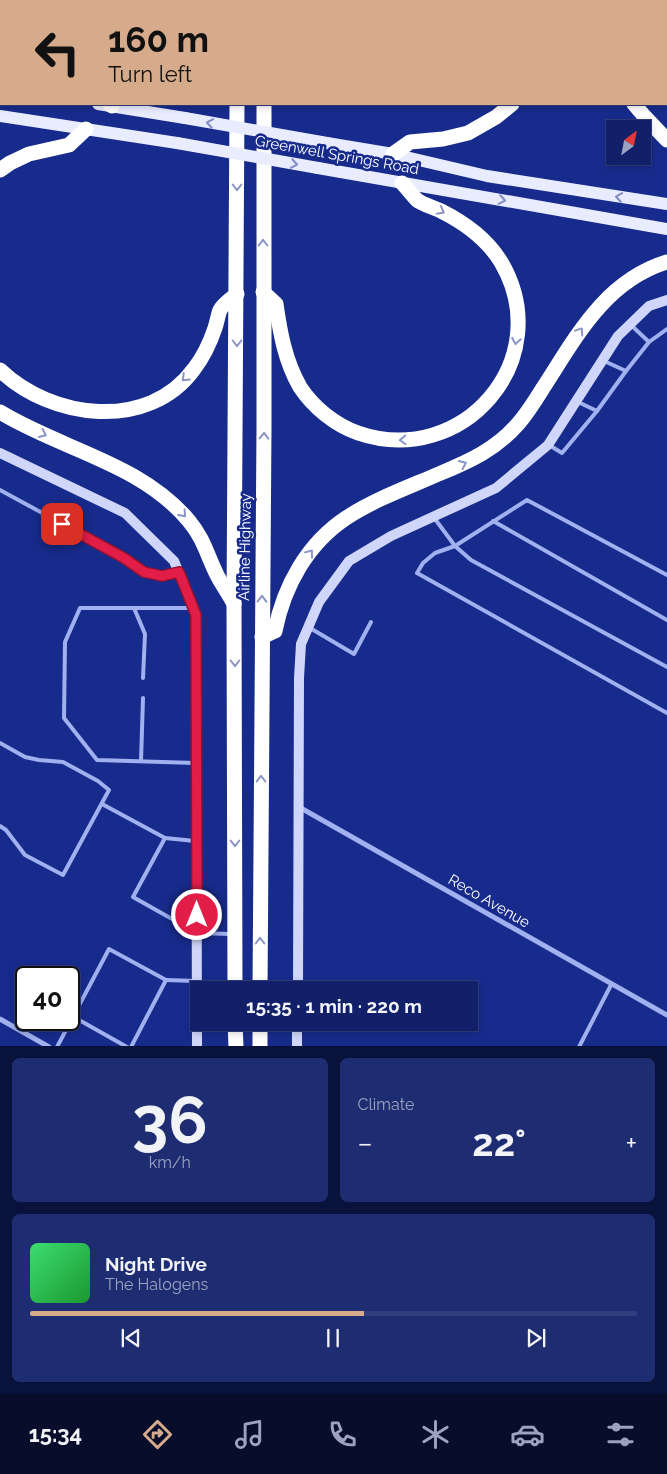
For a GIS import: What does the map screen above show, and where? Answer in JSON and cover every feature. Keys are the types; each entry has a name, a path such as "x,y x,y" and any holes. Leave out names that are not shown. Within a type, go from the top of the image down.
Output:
{"highway":[{"name":"Airline Highway","path":"235,981 234,604 237,105"},
{"name":"Airline Highway","path":"260,981 264,105"},
{"path":"393,154 410,142 443,139 468,133 496,117 511,105"},
{"path":"635,105 667,140"},
{"path":"0,170 29,154 69,144 86,129"},
{"path":"263,292 276,304 280,334 287,358 301,388 313,404 338,424 366,436 399,440 418,439 437,434 469,418 492,396 508,368 517,339 518,324 513,290 501,262 482,238 461,222 418,201 402,183"},
{"path":"262,638 275,631 285,595 294,576 316,544 330,531 345,519 371,504 465,463 498,444 525,415 598,307 619,287 632,278 667,262"},
{"path":"0,370 32,394 84,410 124,411 151,403 182,382 193,370 209,346 221,308 237,294"},
{"path":"0,412 23,425 141,479 166,498 190,522 200,537 210,554 216,574 234,604"},
{"path":"236,1031 236,1046"},
{"path":"260,1031 260,1046"}],"main road":[{"name":"Greenwell Springs Road","path":"113,105 393,154 487,176 667,204"},
{"name":"Greenwell Springs Road","path":"0,116 176,143 667,229"}],"street":[{"path":"298,981 300,644 319,602 349,562 391,536 496,488 548,445 618,336 650,306 667,300"},
{"path":"0,453 125,513 174,561 196,615 197,981"},
{"name":"Reco Avenue","path":"298,807 667,1015"},
{"path":"0,1020 49,1046"},
{"path":"197,1031 197,1046"},
{"path":"297,1046 298,1031"}],"lane":[{"path":"630,324 649,342"},
{"path":"548,445 562,453 597,411 649,342 667,329"},
{"path":"602,360 626,371"},
{"path":"576,402 597,411"},
{"path":"0,490 124,558 144,572 162,576 179,572"},
{"path":"667,575 526,500 455,546 435,553 417,573 667,713"},
{"path":"433,517 455,546 472,560 667,667"},
{"path":"492,521 667,620"},
{"path":"193,608 80,608 65,642 64,718 98,760 196,763"},
{"path":"134,608 145,634 143,678"},
{"path":"308,627 354,654 371,622"},
{"path":"141,761 143,698"},
{"path":"0,743 25,757 63,762 98,781 109,790 63,876 24,855 6,830 0,826"},
{"path":"102,804 164,838 198,841"},
{"path":"164,838 133,897 197,933 235,934"},
{"path":"80,1002 109,949 166,980 197,981"},
{"path":"131,1046 166,980"},
{"path":"578,1046 611,984"},
{"path":"80,1020 127,1046"},
{"path":"57,1046 64,1031"}],"route":[{"path":"62,524 124,558 144,572 162,576 179,572 196,615 197,915"}]}
